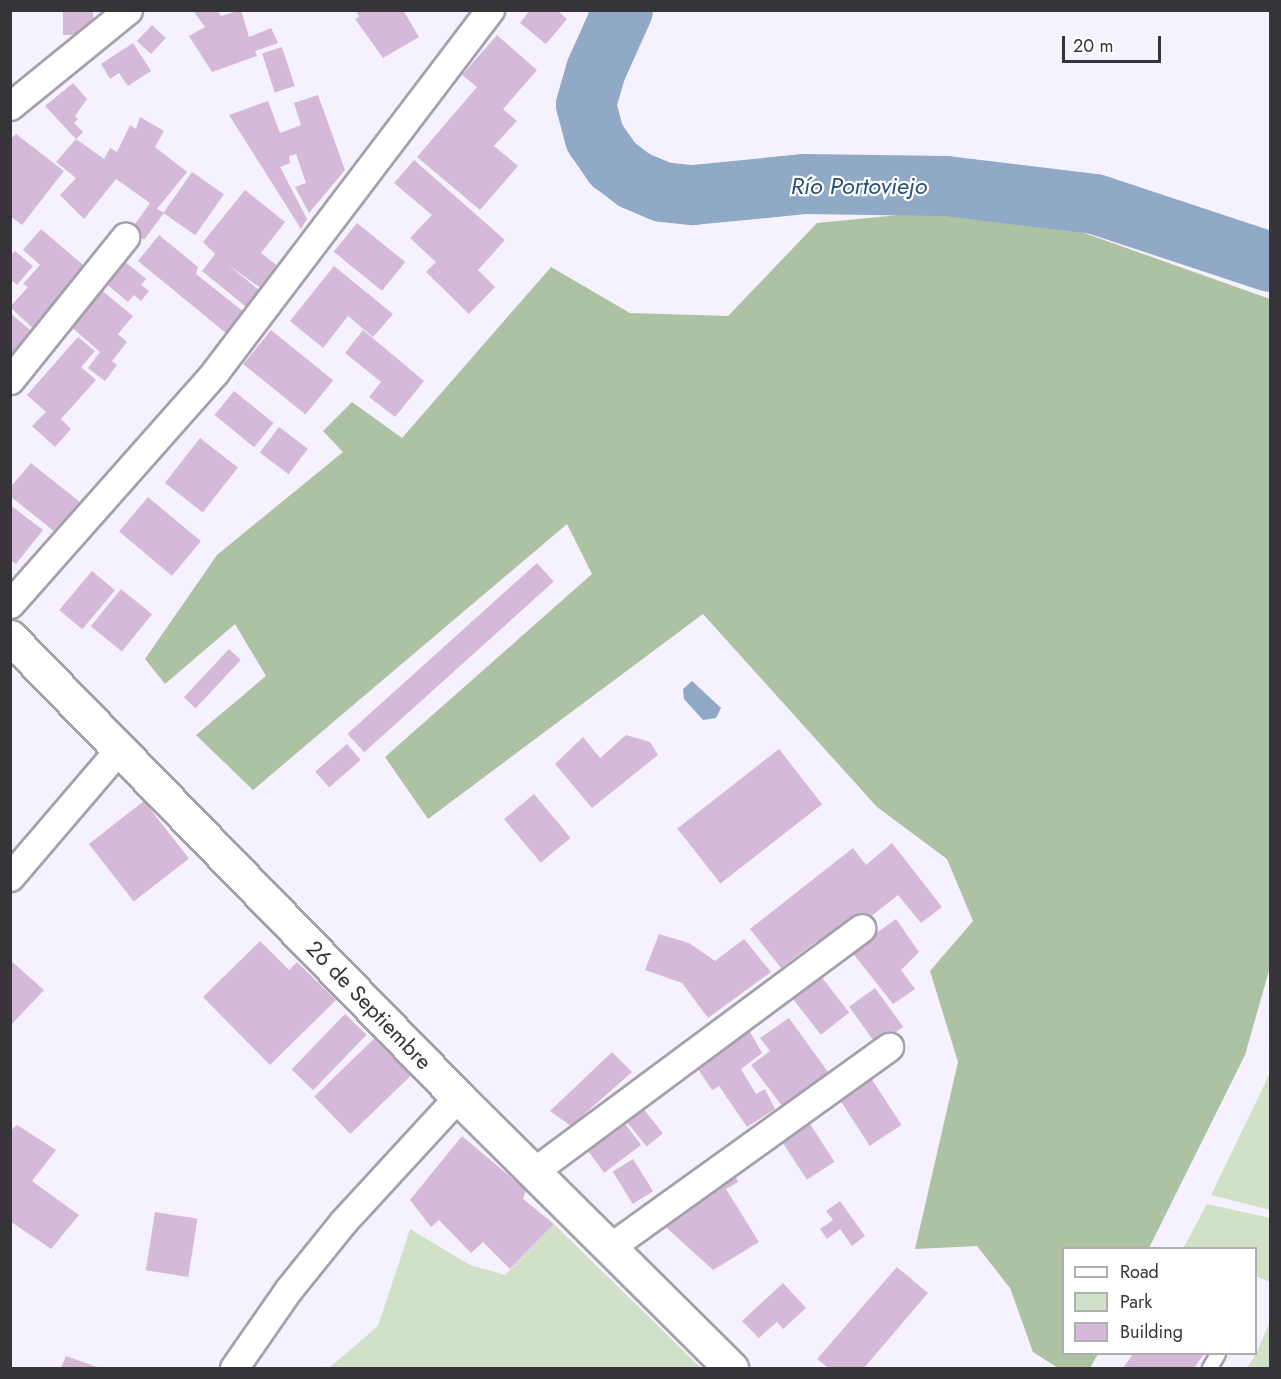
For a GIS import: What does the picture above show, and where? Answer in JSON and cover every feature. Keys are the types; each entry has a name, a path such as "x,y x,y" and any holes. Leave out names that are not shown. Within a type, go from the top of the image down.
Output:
{"street":[{"path":"10,106 128,10"},
{"path":"10,604 215,372 490,10"},
{"path":"10,380 125,237"},
{"name":"26 de Septiembre","path":"10,637 121,747 458,1098 731,1368"},
{"path":"10,877 121,747"},
{"path":"533,1172 861,928"},
{"path":"609,1248 889,1047"},
{"path":"234,1368 290,1289 343,1222 458,1098"}],"green space":[{"path":"919,213 1059,224 1270,299 1270,967 1245,1055 1149,1247 1062,1247 1062,1355 1097,1355 1090,1368 1058,1368 1033,1352 1010,1288 977,1246 915,1249 958,1062 930,971 973,921 947,859 877,807 703,614 428,819 385,757 592,574 567,524 253,790 196,735 266,676 235,624 165,684 145,659 217,555 343,452 323,431 352,402 402,438 551,267 630,313 728,316 817,223"},
{"path":"1270,1073 1270,1210 1211,1195"},
{"path":"1207,1204 1270,1218 1270,1282 1257,1276 1257,1247 1184,1247"},
{"path":"554,1224 701,1368 329,1368 378,1326 410,1229 470,1265 505,1275"},
{"path":"1270,1321 1270,1368 1247,1368"}],"water":[{"path":"692,681 721,708 716,718 703,720 684,699 683,689"}],"building":[{"path":"63,10 93,10 93,35 63,35"},
{"path":"217,10 221,16 241,10 249,37 271,28 278,43 255,51 257,56 212,72 189,36 205,27 194,12"},
{"path":"356,10 403,10 419,37 383,58 355,19 359,17"},
{"path":"530,10 557,10 567,19 546,44 520,23"},
{"path":"152,25 166,38 151,54 137,41"},
{"path":"497,35 537,70 503,109 517,121 494,146 518,166 480,210 417,157 477,87 462,75"},
{"path":"133,43 151,71 128,86 119,73 110,79 101,64"},
{"path":"282,47 295,86 275,92 262,53"},
{"path":"73,83 87,99 75,116 78,119 74,123 83,132 76,139 45,106"},
{"path":"318,95 345,170 309,213 295,187 306,183 296,154 289,156 290,163 280,167 307,219 301,229 229,115 268,101 280,133 301,125 294,103"},
{"path":"140,117 164,131 155,147 187,172 157,209 164,213 144,240 131,230 150,203 116,179 84,219 60,195 76,178 56,162 76,139 104,159 110,148 117,152 130,125 136,129"},
{"path":"16,134 64,171 22,225 10,216 10,140"},
{"path":"414,160 505,240 478,270 495,287 469,314 426,272 436,262 410,238 432,215 394,183"},
{"path":"192,172 224,194 195,235 163,213"},
{"path":"245,190 285,222 261,253 279,267 262,289 227,264 264,294 250,310 202,271 215,254 203,242"},
{"path":"357,223 405,262 382,291 334,252"},
{"path":"41,229 89,270 36,331 10,307 28,287 23,284 40,265 23,250"},
{"path":"159,235 198,267 196,274 244,312 226,333 138,261"},
{"path":"15,251 33,266 17,285 10,279 10,256"},
{"path":"122,259 146,279 141,285 149,291 141,301 134,295 128,302 103,281"},
{"path":"334,266 393,314 373,337 348,316 323,348 290,321"},
{"path":"100,289 133,316 118,334 127,342 112,361 117,365 105,381 88,368 100,352 69,325"},
{"path":"10,313 35,334 10,362"},
{"path":"271,330 333,380 305,415 243,364"},
{"path":"363,330 424,381 395,417 369,397 381,382 345,353"},
{"path":"78,337 95,351 81,367 96,380 61,419 71,429 55,447 32,426 46,412 27,395"},
{"path":"234,391 274,423 254,447 214,415"},
{"path":"279,427 308,449 288,474 260,453"},
{"path":"200,438 238,468 203,512 165,483"},
{"path":"31,463 85,506 60,536 10,496 10,488"},
{"path":"148,497 201,541 172,576 119,531"},
{"path":"10,505 43,530 16,564 10,560"},
{"path":"537,563 554,582 364,752 347,734"},
{"path":"92,571 115,590 82,629 59,610"},
{"path":"121,589 152,614 122,651 91,626"},
{"path":"229,649 241,660 196,708 184,697"},
{"path":"626,735 650,742 658,755 592,808 555,764 583,737 600,758"},
{"path":"347,744 361,760 329,787 315,772"},
{"path":"779,749 822,804 720,884 677,828"},
{"path":"534,794 571,838 541,863 504,819"},
{"path":"144,801 189,859 134,902 89,844"},
{"path":"892,843 942,907 921,923 898,895 826,952 817,941 781,968 750,929 853,848 866,865"},
{"path":"896,919 919,952 901,970 915,989 893,1004 851,951"},
{"path":"659,934 689,943 715,961 744,939 771,972 708,1018 682,983 645,970"},
{"path":"260,941 289,970 297,962 336,1000 270,1065 203,997"},
{"path":"10,960 44,990 10,1026"},
{"path":"816,970 849,1013 821,1035 788,992"},
{"path":"875,988 903,1027 877,1046 849,1007"},
{"path":"345,1014 367,1035 313,1090 292,1069"},
{"path":"742,1018 762,1053 741,1069 756,1094 765,1089 775,1109 747,1127 719,1086 712,1090 690,1057"},
{"path":"789,1018 828,1072 782,1106 751,1065 770,1051 760,1038"},
{"path":"379,1034 415,1071 350,1134 314,1097"},
{"path":"612,1052 632,1072 571,1126 550,1111"},
{"path":"871,1078 901,1125 870,1146 839,1099"},
{"path":"641,1106 663,1133 647,1146 625,1119"},
{"path":"623,1121 641,1145 604,1173 586,1149"},
{"path":"810,1124 835,1162 807,1180 782,1142"},
{"path":"17,1125 56,1150 32,1181 79,1215 51,1249 10,1221 10,1131"},
{"path":"462,1136 526,1190 523,1199 554,1224 510,1269 483,1242 471,1253 439,1220 431,1227 410,1200"},
{"path":"633,1159 653,1191 633,1204 613,1172"},
{"path":"729,1162 738,1182 726,1189 759,1242 713,1270 647,1210"},
{"path":"840,1201 865,1236 852,1246 840,1229 827,1239 820,1229 833,1220 826,1211"},
{"path":"155,1212 197,1219 188,1277 146,1270"},
{"path":"897,1267 928,1293 864,1368 828,1368 817,1359"},
{"path":"783,1283 806,1308 783,1329 777,1322 759,1338 742,1321"},
{"path":"1132,1355 1203,1355 1194,1368 1123,1368"},
{"path":"66,1356 100,1368 61,1368"}],"waterway":[{"name":"Río Portoviejo","path":"623,10 596,70 586,105 595,138 613,164 634,180 662,192 693,195 805,184 946,186 1095,204 1270,262"}]}
